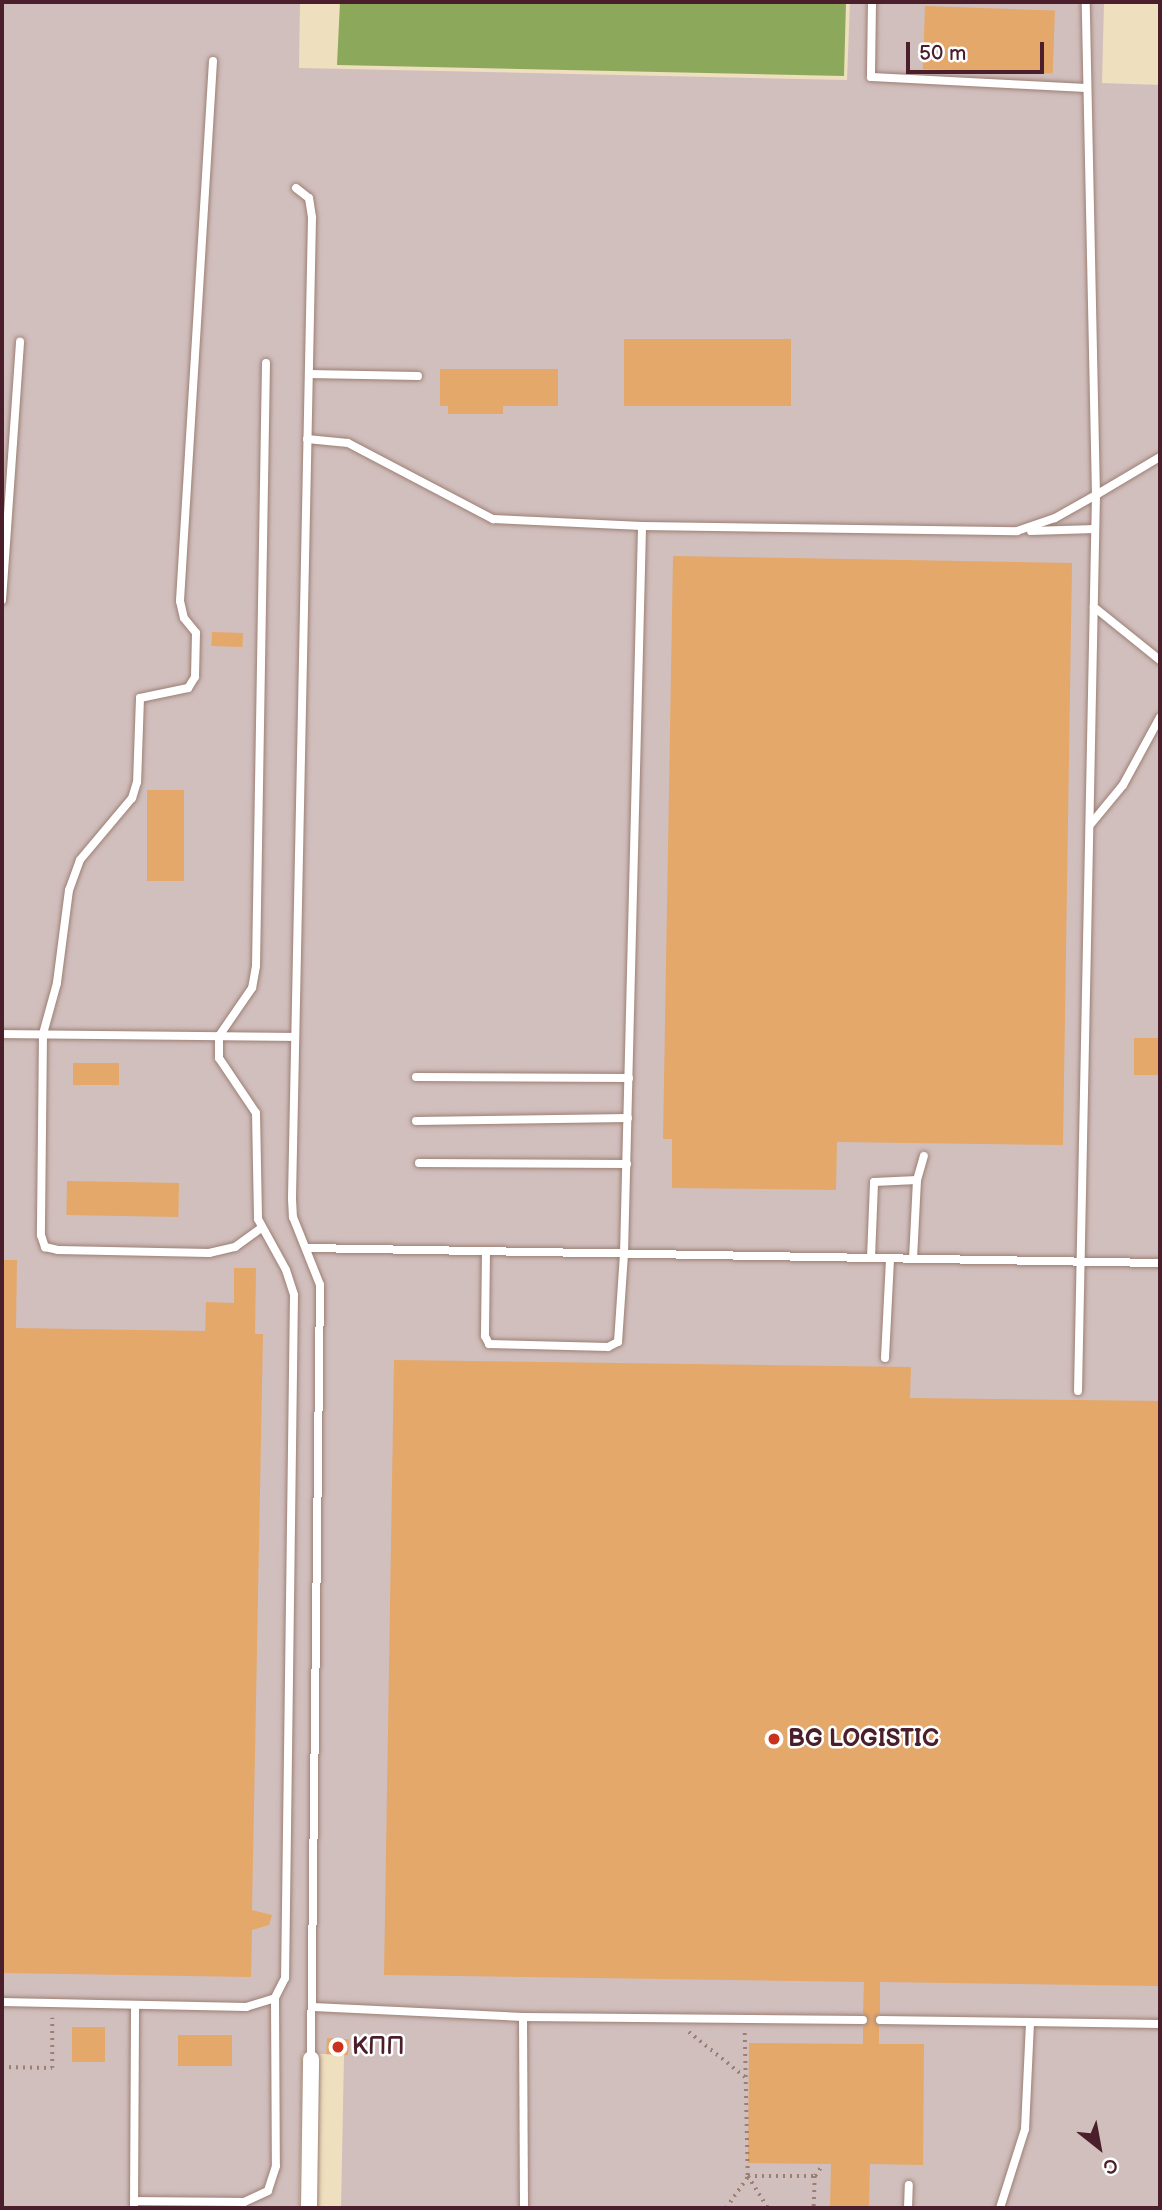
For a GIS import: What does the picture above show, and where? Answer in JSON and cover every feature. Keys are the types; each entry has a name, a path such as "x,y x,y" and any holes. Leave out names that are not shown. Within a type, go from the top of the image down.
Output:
{"street":[{"path":"309,2208 312,2059"}],"lane":[{"path":"872,2 871,77 1087,88"},
{"path":"1079,1391 1096,495 1086,2"},
{"path":"213,61 180,601 184,618 196,633 195,677 188,688 140,698 137,782 132,799 80,860 66,901 57,983 43,1034 41,1235 45,1247 222,1252 261,1228"},
{"path":"296,188 309,198 312,207 292,1199 293,1217 320,1285 312,2059"},
{"path":"2,600 20,342"},
{"path":"135,2005 134,2205 244,2202 268,2191 276,2166 275,1998 285,1978 294,1295 286,1270 261,1228 257,1210 256,1113 220,1063 219,1036 252,988 257,966 266,363"},
{"path":"309,374 418,376"},
{"path":"307,439 348,443 493,519 642,526 1017,531 1095,529"},
{"path":"1017,531 1055,518 1160,457"},
{"path":"486,1252 485,1336 489,1344 497,1347 614,1345 622,1326 642,526"},
{"path":"1094,607 1160,660"},
{"path":"1090,826 1129,776 1160,717"},
{"path":"2,1034 295,1037"},
{"path":"416,1077 629,1078"},
{"path":"416,1121 628,1118"},
{"path":"913,1259 917,1180 924,1156"},
{"path":"419,1163 627,1164"},
{"path":"871,1258 874,1182 917,1180"},
{"path":"307,1248 1160,1263"},
{"path":"885,1358 890,1259"},
{"path":"2,2002 246,2007 275,1998"},
{"path":"313,2007 523,2017 863,2020"},
{"path":"523,2017 524,2208"},
{"path":"880,2020 1160,2024"},
{"path":"1000,2208 1025,2129 1030,2023"},
{"path":"908,2185 908,2208"}],"path":[{"path":"2,2067 52,2068 52,2018"},
{"path":"683,2028 745,2077"},
{"path":"745,2033 748,2176 768,2208"},
{"path":"814,2208 815,2176 821,2167"},
{"path":"748,2176 815,2176"},
{"path":"726,2208 748,2176"}],"shaded area":[{"path":"2,2 300,2 299,68 847,80 850,2 1104,2 1102,83 1160,85 1160,2208 341,2208 344,2055 302,2053 299,2208 2,2208"}],"green space":[{"path":"340,2 846,2 844,76 337,65"}],"building":[{"path":"925,6 1055,11 1053,73 923,69"},
{"path":"624,339 791,339 791,406 624,406"},
{"path":"440,369 558,369 558,406 503,406 503,414 448,414 448,406 440,406"},
{"path":"673,556 1072,563 1063,1145 837,1142 836,1190 672,1188 672,1139 663,1139"},
{"path":"212,632 243,633 242,647 212,646"},
{"path":"147,790 184,790 184,881 147,881"},
{"path":"1134,1038 1160,1038 1160,1075 1134,1075"},
{"path":"73,1063 119,1063 119,1085 73,1085"},
{"path":"67,1181 179,1183 178,1217 66,1215"},
{"path":"2,1260 17,1260 16,1328 205,1331 206,1302 234,1303 234,1268 256,1268 255,1334 263,1334 252,1910 272,1915 269,1925 252,1930 251,1977 2,1973"},
{"name":"BG LOGISTIC","path":"394,1360 911,1367 910,1398 1160,1401 1160,1986 880,1982 880,2013 874,2019 879,2026 879,2044 924,2044 923,2165 870,2164 869,2208 830,2208 831,2164 748,2163 749,2043 863,2044 863,2027 869,2021 863,2013 864,1982 384,1975"},
{"path":"72,2027 105,2027 105,2062 72,2062"},
{"path":"178,2035 232,2035 232,2066 178,2066"},
{"name":"КПП","path":"327,2038 349,2039 348,2055 326,2054"}],"place":[{"name":"BG LOGISTIC","path":"774,1739"},
{"name":"КПП","path":"338,2047"}]}
